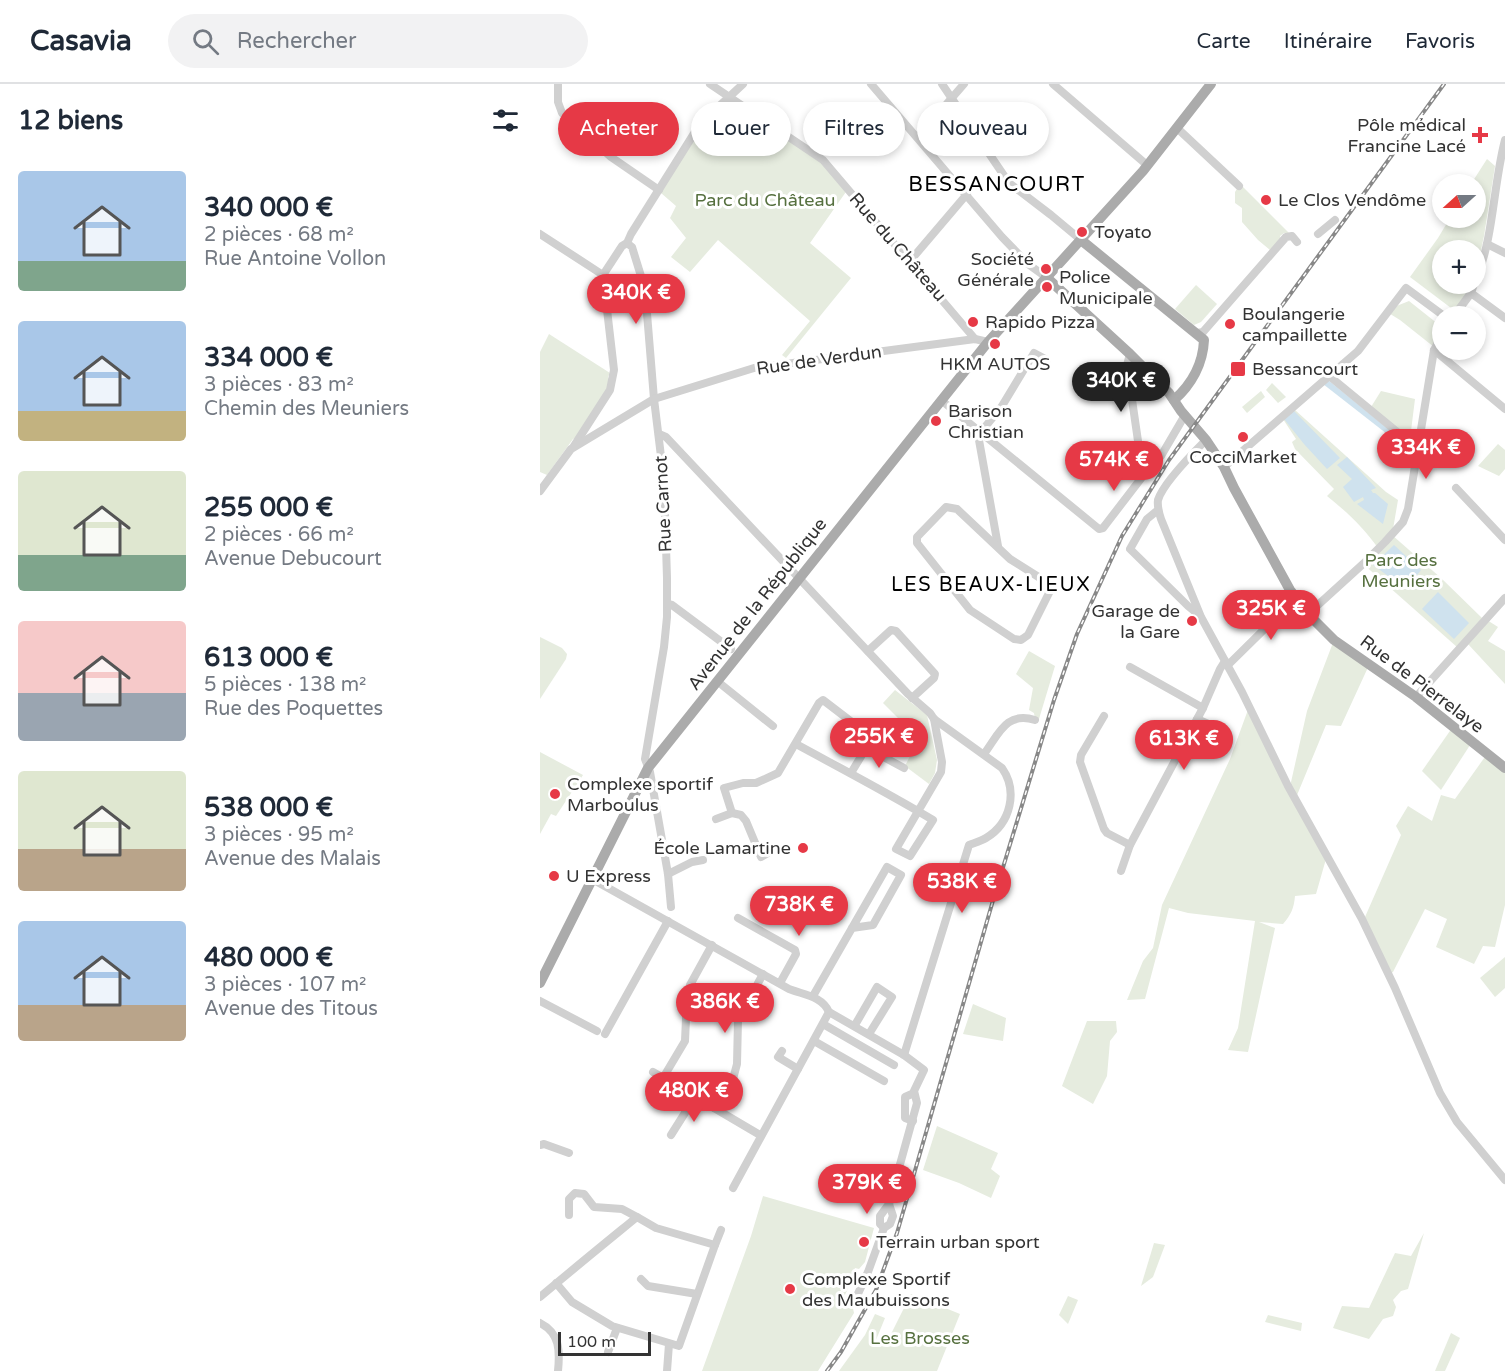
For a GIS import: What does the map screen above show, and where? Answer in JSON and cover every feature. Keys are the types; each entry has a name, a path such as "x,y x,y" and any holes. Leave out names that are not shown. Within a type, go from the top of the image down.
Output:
{"main road":[{"name":"Avenue de la République","path":"540,983 649,760 717,681 988,342 1180,131 1211,84"},
{"path":"1081,240 1204,340 1194,376 1187,388 1174,400"},
{"name":"Rue de Pierrelaye","path":"1046,277 1130,354 1174,400 1206,440 1224,467 1296,598 1308,614 1334,640 1416,697 1505,768"}],"street":[{"path":"558,84 558,102 562,112 611,158 659,190"},
{"name":"Rue du Château","path":"710,84 823,160 975,339"},
{"path":"540,491 610,390 614,370 603,275 622,246 627,243 700,124 743,84"},
{"path":"871,84 917,136"},
{"path":"942,84 953,97 1008,183 1051,214 1081,240"},
{"path":"949,102 964,84"},
{"path":"1053,84 1147,165"},
{"path":"1180,131 1239,186"},
{"path":"1486,247 1505,140"},
{"path":"934,156 1008,244 1028,264 1046,277"},
{"path":"910,261 967,194"},
{"path":"1318,234 1335,220"},
{"path":"540,234 603,275"},
{"path":"1197,333 1205,329 1272,253 1290,238"},
{"name":"Rue Carnot","path":"627,243 632,247 645,290 654,399 664,481 668,604 649,760"},
{"path":"1487,244 1505,253"},
{"path":"1224,467 1358,351 1406,288 1432,307"},
{"path":"1471,294 1505,318"},
{"name":"Rue de Verdun","path":"571,449 654,399 754,368 975,339 988,342"},
{"path":"979,431 1002,406 1034,353 1047,360"},
{"path":"1130,354 1127,364 1138,441 1146,472"},
{"path":"1308,614 1364,564 1403,522 1408,509 1432,360"},
{"path":"1446,360 1505,409"},
{"path":"1328,375 1418,449"},
{"path":"941,400 1099,529 1103,528 1161,456 1185,415"},
{"path":"979,431 998,546 1010,558 1048,583 1050,591 1028,635 1022,640 1014,639 970,610 917,543 917,537 946,507 957,509 998,546"},
{"path":"658,434 666,437 912,698 934,719 1002,768 1008,777 1011,797 1003,822 987,837 969,845 904,1055"},
{"path":"1206,440 1192,453 1163,490 1158,501 1158,510 1201,617 1288,786 1362,919 1395,988 1440,1093 1457,1122 1505,1180"},
{"path":"1431,463 1447,445"},
{"path":"1456,488 1505,540"},
{"path":"1158,510 1147,519 1130,549 1201,617"},
{"path":"1121,871 1130,845 1203,708 1220,669 1296,598"},
{"path":"1416,697 1505,598"},
{"path":"668,604 731,649"},
{"path":"868,651 891,630 896,631 935,674 934,678 912,698"},
{"path":"1130,667 1203,708"},
{"path":"717,681 773,726"},
{"path":"732,813 724,788 743,783 756,783 777,773 823,700 882,745 877,753"},
{"path":"1104,716 1081,755 1080,762 1104,829 1130,845"},
{"path":"984,754 1008,722 1019,717 1035,720"},
{"path":"796,744 851,773 918,811 933,820 910,856 896,849 918,811 941,772 942,762 934,719"},
{"path":"1197,719 1215,727"},
{"path":"851,773 867,748 871,740 870,736"},
{"path":"867,748 904,768"},
{"path":"649,760 668,874 671,906"},
{"path":"716,819 732,813 741,815 746,821 761,857 775,849"},
{"path":"668,874 692,862 703,860"},
{"path":"813,996 852,928 887,867 902,875 873,926 852,928"},
{"path":"592,879 789,989 813,996 825,1003 829,1012 855,1025 924,1070 914,1093 917,1103 889,1204 893,1216 890,1224 884,1228 856,1298"},
{"path":"738,918 795,950 796,954 780,983"},
{"path":"540,1001 601,1033 668,921"},
{"path":"663,1078 685,1041 687,996 690,985 712,945"},
{"path":"714,1108 733,1079 737,1064 738,1020 763,974"},
{"path":"855,1025 877,987 892,997 869,1034"},
{"path":"733,1188 829,1012"},
{"path":"823,1024 894,1065"},
{"path":"814,1041 884,1081"},
{"path":"782,1051 778,1057 798,1069"},
{"path":"653,1072 760,1135"},
{"path":"671,1135 695,1096"},
{"path":"540,1145 544,1144 569,1153"},
{"path":"569,1215 569,1199 575,1193 584,1194 594,1207 622,1209 656,1228 715,1245"},
{"path":"540,1297 637,1217"},
{"path":"556,1284 572,1302 617,1328 678,1346 721,1230"},
{"path":"641,1279 648,1286 697,1294"},
{"path":"540,1323 553,1332 559,1346 558,1371"},
{"path":"608,1352 617,1328"},
{"path":"667,1371 669,1344"}],"green space":[{"name":"Parc du Château","path":"729,96 738,102 723,102"},
{"name":"Parc du Château","path":"791,138 803,146 803,156 817,156 823,160 848,189 810,243 851,278 786,358 782,355 810,321 718,240 690,272 671,257 686,238 670,218 676,206 661,193 691,140 691,156 791,156"},
{"path":"1487,159 1495,166 1486,223 1486,174 1477,174"},
{"path":"1240,184 1289,233 1280,236 1281,239 1270,250 1242,222 1242,208 1235,203 1235,192"},
{"path":"1444,228 1485,228 1483,240 1437,240"},
{"path":"1432,246 1432,294 1410,277"},
{"path":"1196,285 1217,304 1201,322 1194,325 1175,309"},
{"path":"1432,294 1467,294 1458,306 1448,306"},
{"path":"1409,301 1432,319 1432,345 1387,312"},
{"path":"549,334 610,373 608,388 576,438 547,475 540,472 540,352"},
{"path":"1272,383 1286,397 1278,403 1266,390"},
{"path":"1261,391 1265,397 1247,413 1242,407"},
{"path":"1381,391 1415,399 1410,439 1371,407"},
{"name":"Parc des Meuniers","path":"1295,410 1386,492 1398,500 1392,535 1482,618 1457,647 1362,563 1378,548 1355,520 1327,496 1334,489 1295,449 1292,442 1296,439 1283,419"},
{"path":"1498,444 1505,450 1505,469 1499,476 1478,466"},
{"path":"1487,620 1498,627 1488,641 1505,651 1505,684 1468,644"},
{"path":"540,637 562,648 567,654 540,699"},
{"path":"1334,640 1370,663 1341,726 1326,725 1295,800 1326,859 1316,894 1295,896 1292,911 1283,924 1259,922 1275,928 1248,1052 1228,1050 1238,1028 1255,921 1188,913 1169,908 1145,999 1127,1000 1143,961 1153,948 1162,905 1230,759 1249,707 1289,791 1307,711"},
{"path":"1029,651 1055,666 1039,719 1035,719 1034,713 1029,710 1033,688 1016,674"},
{"path":"895,690 927,715 937,760 935,773 929,784 905,766 912,752 915,735 883,703"},
{"path":"1452,728 1472,742 1441,790 1422,771"},
{"name":"Complexe sportif Marboulus","path":"540,752 583,775 556,816 551,814 540,834"},
{"path":"1487,754 1505,768 1505,905 1495,947 1483,946 1474,964 1436,947 1447,919 1425,909 1393,972 1387,975 1365,917 1401,835 1396,826 1408,806 1432,821 1441,795 1455,799"},
{"path":"1505,957 1505,988 1495,997 1480,978"},
{"path":"973,1004 1006,1018 1003,1041 963,1034"},
{"path":"1087,1021 1116,1021 1117,1032 1110,1041 1107,1076 1093,1104 1062,1086"},
{"path":"937,1126 998,1153 991,1169 1000,1176 991,1198 923,1170"},
{"name":"Complexe Sportif des Maubuissons","path":"763,1196 874,1228 865,1262 859,1269 855,1268 853,1273 855,1274 843,1299 852,1304 854,1313 818,1371 702,1371 751,1236"},
{"path":"1424,1233 1408,1289 1401,1291 1393,1300 1396,1307 1393,1316 1383,1319 1369,1339 1333,1328 1342,1306 1369,1308 1395,1253 1411,1256"},
{"path":"1154,1243 1165,1245 1153,1277 1141,1286"},
{"name":"Les Brosses","path":"911,1294 960,1314 937,1371 839,1371 865,1335 875,1314 885,1318 876,1340 887,1342"},
{"path":"1068,1296 1078,1300 1068,1324 1059,1315"},
{"path":"1268,1315 1302,1323 1301,1331 1265,1322"},
{"path":"1451,1333 1460,1338 1445,1371 1435,1371"}],"water":[{"path":"1328,380 1408,445 1405,448 1323,384"},
{"path":"1294,411 1340,458 1327,469 1284,419"},
{"path":"1347,457 1376,488 1371,490 1373,493 1388,504 1383,524 1357,504 1364,500 1363,497 1354,502 1343,487 1352,479 1337,465"},
{"path":"1394,545 1421,570 1406,589 1373,565"},
{"path":"1438,592 1469,623 1454,639 1422,609"}],"railway":[{"path":"827,1371 841,1352 876,1290 897,1233 994,897 1054,700 1077,634 1122,536 1169,460 1444,84"}],"place":[{"name":"Pôle médical Francine Lacé","path":"1480,135"},
{"name":"Le Clos Vendôme","path":"1266,200"},
{"name":"Toyato","path":"1082,232"},
{"name":"Société Générale","path":"1046,269"},
{"name":"Police Municipale","path":"1047,287"},
{"name":"Rapido Pizza","path":"973,322"},
{"name":"Boulangerie campaillette","path":"1230,324"},
{"name":"HKM AUTOS","path":"995,344"},
{"name":"Bessancourt","path":"1238,369"},
{"name":"Barison Christian","path":"936,421"},
{"name":"CocciMarket","path":"1243,437"},
{"name":"Garage de la Gare","path":"1192,621"},
{"name":"Complexe sportif Marboulus","path":"555,794"},
{"name":"École Lamartine","path":"803,848"},
{"name":"U Express","path":"554,876"},
{"name":"Terrain urban sport","path":"864,1242"},
{"name":"Complexe Sportif des Maubuissons","path":"790,1289"}],"district":[{"name":"BESSANCOURT","path":"997,184"},
{"name":"LES BEAUX-LIEUX","path":"991,585"}]}
